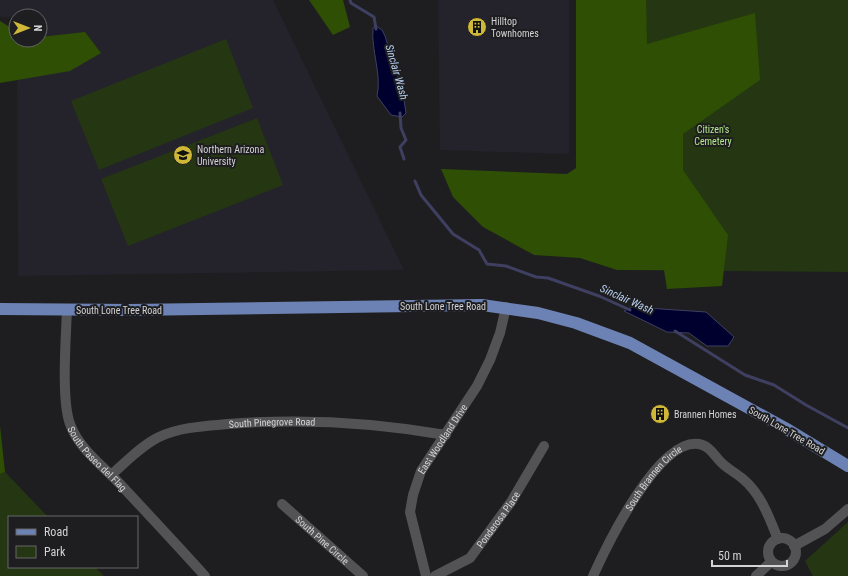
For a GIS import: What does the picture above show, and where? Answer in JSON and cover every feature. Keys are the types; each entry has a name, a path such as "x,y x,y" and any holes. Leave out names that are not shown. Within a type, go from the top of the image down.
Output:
{"main road":[{"name":"South Lone Tree Road","path":"0,309 130,310 482,305 506,307 538,313 576,323 630,343 785,428 848,466"}],"street":[{"name":"East Woodland Drive","path":"426,576 410,512 413,495 421,471 477,386 490,360 500,333 506,307"},
{"name":"South Paseo del Flag","path":"67,309 66,397 70,424 84,448 205,576"},
{"name":"South Pinegrove Road","path":"111,475 158,437 180,430 211,426 281,421 340,421 409,428 446,435"},
{"name":"South Brannen Circle","path":"593,576 613,534 642,488 663,461 690,444 706,446 723,464 750,486 762,502 778,539"},
{"name":"Ponderosa Place","path":"435,576 470,558 511,502 544,446"},
{"name":"South Pine Circle","path":"282,504 362,576"},
{"path":"794,546 825,529 848,509"},
{"path":"778,539 789,540 794,546 797,552 794,561 784,571 771,562 768,556 769,546 778,539"},
{"path":"756,576 771,562"}],"shaded area":[{"name":"Northern Arizona University","path":"0,0 273,0 404,270 18,276 17,48 48,48 48,8 8,8 8,17 0,17"},
{"path":"438,0 569,0 569,154 440,150"},
{"path":"376,26 382,30 385,36 403,94 406,113 402,117 391,115 377,96 378,79 373,45 373,28"},
{"path":"632,307 706,312 734,337 728,346 707,346 689,333 667,332 624,311"}],"green space":[{"path":"309,0 343,0 350,27 333,35"},
{"name":"Citizen's Cemetery","path":"576,0 848,0 848,272 617,270"},
{"path":"576,0 646,0 647,44 755,13 760,80 683,134 683,170 728,235 722,286 667,289 664,270 617,270 580,258 534,255 483,227 453,197 441,169 567,174 576,168"},
{"path":"0,21 8,26 8,48 48,48 48,36 85,32 101,53 70,71 0,83"},
{"path":"226,39 253,108 99,170 71,101"},
{"path":"257,118 283,185 128,246 101,179"},
{"path":"0,426 5,472 0,474"},
{"path":"5,472 47,516 8,516 8,568 96,568 104,576 0,576 0,474"},
{"path":"848,522 848,576 813,576 805,561"}],"waterway":[{"name":"Sinclair Wash","path":"350,0 351,3 374,17 376,29"},
{"name":"Sinclair Wash","path":"400,113 401,128 406,140 400,147 404,159"},
{"name":"Sinclair Wash","path":"415,181 421,195 453,234 479,250 487,264 506,266 536,277 548,278 599,296 630,310"},
{"name":"Sinclair Wash","path":"675,331 745,375 774,385 806,405 848,428"}],"place":[{"name":"Hilltop Townhomes","path":"477,27"},
{"name":"Northern Arizona University","path":"183,155"},
{"name":"Brannen Homes","path":"660,414"}]}
